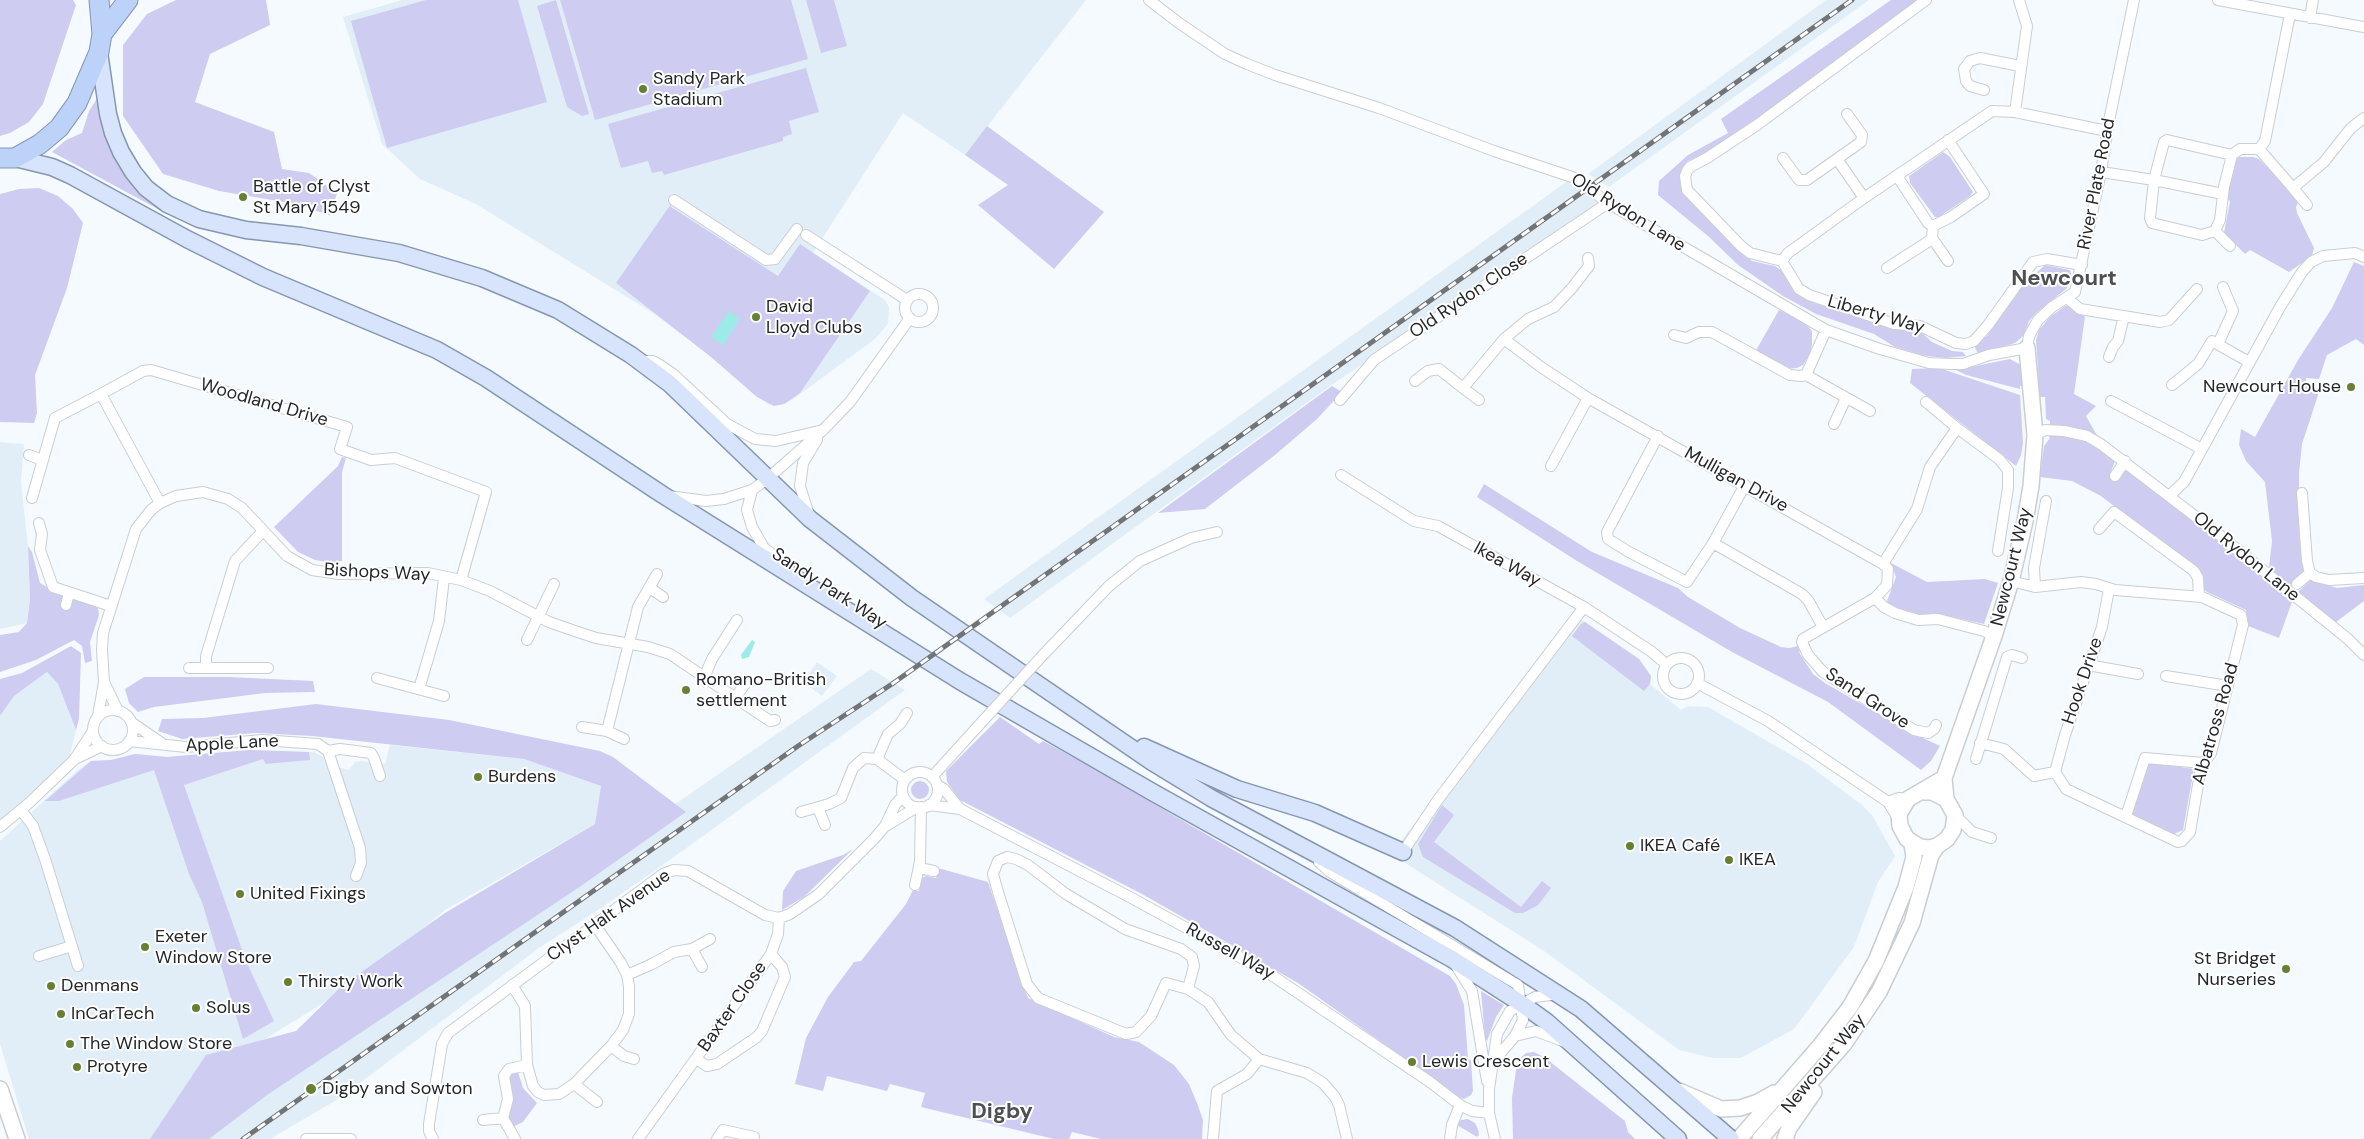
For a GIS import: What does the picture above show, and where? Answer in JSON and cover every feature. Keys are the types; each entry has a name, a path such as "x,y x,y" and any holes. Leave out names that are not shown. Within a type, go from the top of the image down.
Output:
{"highway":[{"path":"99,0 100,43"},
{"path":"7,160 40,144 59,128 77,103 100,43 128,0"}],"main road":[{"path":"100,43 112,133 120,152 133,172 146,188 167,204 200,219 237,228 301,236 399,253 482,278 558,310 639,361 670,384 810,519 912,598 1152,762 1210,798 1455,928 1559,994 1581,1009 1732,1139"},
{"path":"7,160 52,166 187,239 263,277 437,350 510,392 663,495 915,654 1088,755 1452,959 1522,1004 1575,1046 1678,1139"},
{"path":"1106,729 1237,789 1315,813 1403,852"}],"street":[{"name":"Old Rydon Lane","path":"1149,0 1179,23 1226,54 1275,75 1315,87 1575,178 1608,203 1826,330 1880,350 1929,363 1963,364 1989,355 2027,348"},
{"path":"1926,0 1757,125 1690,167 1687,171 1684,176 1687,190 1750,253 1782,261 1788,254 1864,198 1992,111 2015,112 2107,131"},
{"path":"2015,112 2027,26 2019,0"},
{"name":"River Plate Road","path":"2027,348 2029,336 2038,320 2075,292 2077,286 2134,0"},
{"path":"2218,0 2364,28"},
{"path":"2310,18 2313,0"},
{"path":"2260,149 2265,141 2290,14"},
{"path":"1984,90 1970,86 1966,81 1964,69 1970,61 1980,58 2020,66"},
{"path":"1783,158 1798,180 1803,181 1837,160 1863,139 1847,114"},
{"path":"2296,185 2324,162 2356,122 2364,118"},
{"path":"1897,176 1928,223 1933,226 1940,224 1984,194 1948,140"},
{"path":"2215,231 2202,234 2152,223 2150,218 2154,180 2162,144 2167,140 2232,156"},
{"path":"2215,231 2220,220 2224,202 2223,194 2232,156 2240,149 2260,149 2296,185 2308,205"},
{"path":"1837,160 1864,198"},
{"path":"2101,172 2154,180 2223,194"},
{"path":"674,200 766,260 774,259 797,229"},
{"name":"Old Rydon Close","path":"1340,400 1374,360 1608,203"},
{"path":"1933,226 1932,238 1948,261"},
{"path":"2215,231 2230,246"},
{"path":"806,235 907,300"},
{"path":"1887,268 1932,238"},
{"path":"2169,496 2184,482 2249,362 2293,286 2311,262 2323,256 2361,253"},
{"path":"1464,388 1504,339 1528,319 1554,307 1589,266 1588,258"},
{"name":"Liberty Way","path":"1782,261 1800,289 1809,295 1894,324 1920,326 1956,343 1966,344 1974,341 1988,325 2033,262 2047,259 2082,266"},
{"path":"2218,344 2233,311 2223,287"},
{"path":"2067,298 2080,309 2165,322 2187,302 2197,289"},
{"path":"925,294 933,305 933,312 929,318 923,321 916,322 910,318 905,310 907,300 912,295 925,294"},
{"path":"2110,357 2113,347 2118,341 2124,316"},
{"path":"663,495 712,501 740,496 752,490 822,430 850,402 910,318"},
{"path":"1806,375 1826,330"},
{"path":"1674,335 1686,338 1699,332 1712,332 1790,376 1806,375 1870,411"},
{"name":"Mulligan Drive","path":"1504,339 1541,367 1588,398 1883,564"},
{"path":"2172,386 2189,374 2198,364 2212,341 2249,362"},
{"name":"Newcourt Way","path":"1946,799 1944,778 1994,636 2011,581 2031,486 2035,435 2027,348"},
{"path":"639,361 654,361 660,365 673,374 727,424 755,439 776,441 822,430"},
{"path":"1415,381 1423,374 1439,369 1479,400"},
{"name":"Woodland Drive","path":"32,498 55,418 143,371 151,370 347,427 340,449 371,460 395,458 486,492 461,580"},
{"path":"101,394 160,503"},
{"path":"1551,466 1588,398"},
{"path":"1834,424 1846,398"},
{"path":"2112,400 2202,449"},
{"path":"1926,402 1998,459 2008,470 2008,488 1998,550"},
{"path":"1883,564 1917,509 1930,468 1957,428"},
{"name":"Old Rydon Lane","path":"2035,435 2050,429 2087,436 2120,458 2341,633 2364,655"},
{"path":"810,519 800,486 802,471 803,464 822,430"},
{"path":"1658,436 1612,521 1607,532 1608,538 1683,582 1687,582 1713,543 1745,485"},
{"path":"29,455 42,460"},
{"path":"2115,476 2120,458"},
{"name":"Ikea Way","path":"1341,475 1414,521 1438,526 1584,607 1652,652 1667,666"},
{"name":"Sandy Park Way","path":"752,490 747,510 752,527 764,548 903,637 915,654"},
{"name":"Bishops Way","path":"98,716 104,682 102,642 111,606 136,529 151,510 160,503 189,493 214,494 228,499 242,508 262,532 287,556 312,570 339,574 428,573 444,578 461,580 490,591 568,629 596,638 629,643 670,654 770,721 775,720"},
{"path":"2302,493 2307,561 2310,573 2316,577 2329,580 2364,578"},
{"name":"Newcourt Way","path":"2035,587 2034,568 2046,501"},
{"path":"2099,530 2114,512 2194,571 2198,578 2199,596"},
{"path":"40,523 42,534 40,550 50,582 56,589 111,606"},
{"path":"206,668 206,656 235,561 262,532"},
{"path":"935,781 980,724 1109,586 1140,561 1191,538 1217,532"},
{"path":"1713,543 1802,594 1808,600 1823,627"},
{"name":"Sand Grove","path":"1883,564 1888,569 1887,585 1875,598 1803,639 1802,642 1808,655 1823,672 1914,730 1928,733 1936,725"},
{"path":"2298,584 2310,573"},
{"path":"607,732 638,607 658,574"},
{"path":"419,689 439,621 444,578"},
{"name":"Albatross Road","path":"2011,581 2035,587 2081,582 2096,584 2109,589 2199,596 2238,613 2242,619 2211,753 2203,763 2190,832 2185,839 2178,842 2126,816"},
{"path":"528,640 554,584"},
{"path":"650,588 663,597"},
{"name":"Hook Drive","path":"2055,772 2062,742 2102,627 2109,589"},
{"path":"66,605 69,593"},
{"path":"1875,598 1884,608 1895,613 1918,620 1938,619 1984,631 1994,636"},
{"path":"1403,852 1437,801 1584,607"},
{"path":"704,678 712,658 737,620"},
{"name":"Newcourt Way","path":"1976,759 2008,657 2012,655 2022,658"},
{"path":"1676,659 1689,660 1698,669 1698,683 1693,689 1683,694 1671,690 1664,681 1663,676 1667,666 1676,659"},
{"path":"2088,665 2138,674"},
{"path":"189,668 268,668"},
{"path":"2166,676 2228,686"},
{"path":"377,678 444,696"},
{"name":"Bishops Way","path":"104,682 118,711"},
{"path":"1698,683 1768,721 1888,802 1898,820 1902,833 1912,844 1920,847 1937,846 1951,835 1972,832 1991,838"},
{"path":"735,698 744,684"},
{"path":"0,826 21,810 74,760 93,731 98,716 106,711 118,711 125,714 130,722 132,731 128,741 117,749 102,746 95,739 93,731"},
{"path":"877,758 882,742 900,724 907,713"},
{"name":"Apple Lane","path":"130,722 165,745"},
{"path":"582,727 607,732 624,739"},
{"name":"Apple Lane","path":"128,741 186,747 271,740 318,744 328,751 340,749 371,754 380,776"},
{"path":"1980,742 2004,749 2015,756 2023,768 2034,776 2055,772 2066,789 2126,816 2145,758 2203,763"},
{"path":"74,760 102,746"},
{"path":"328,751 360,848 360,863 356,876"},
{"path":"801,812 818,808 841,798 849,775 864,758 877,758 905,780"},
{"path":"779,918 790,914 819,894 885,826 922,807 937,795 935,781 928,774 917,772 905,780 902,789 903,796 908,803 922,807"},
{"path":"1898,820 1901,808 1908,799 1924,792 1944,778"},
{"name":"Russell Way","path":"935,781 960,809 1126,895 1267,972 1430,1082 1460,1106 1472,1111 1489,1113"},
{"path":"1924,792 1940,795 1946,799 1955,816 1972,832"},
{"path":"885,826 895,805 903,796"},
{"path":"1888,802 1898,798 1908,799"},
{"path":"915,885 919,868 922,807"},
{"name":"Russell Way","path":"922,807 960,809"},
{"path":"818,808 824,826"},
{"path":"21,810 33,826 78,966"},
{"path":"1951,835 1955,816"},
{"name":"Newcourt Way","path":"1739,1139 1850,1007 1876,961 1906,887 1914,857 1912,844"},
{"name":"Newcourt Way","path":"1760,1139 1844,1044 1879,992 1912,923 1931,855 1937,846"},
{"path":"1305,848 1330,872 1518,985 1523,1020 1514,1036 1493,1062"},
{"path":"1188,990 1194,966 1192,957 1181,949 1125,929 1066,894 1028,865 1016,859 1007,857 998,861 993,874 998,892 1027,984 1038,998 1126,1034 1136,1032 1151,1016 1166,983 1188,990 1208,1002 1231,1035 1259,1059 1281,1067 1307,1072 1323,1083 1339,1105 1346,1139"},
{"path":"919,868 934,871"},
{"name":"Clyst Halt Avenue","path":"433,1139 428,1130 444,1038 453,1029 663,874 674,870 688,870 765,915 779,918"},
{"name":"Baxter Close","path":"638,1139 770,954 778,934 779,918"},
{"path":"512,985 525,1006 527,1065 533,1086 544,1095 560,1094 574,1084 610,1046 623,1030 629,1014 627,975 621,962 595,925"},
{"path":"627,975 674,952 692,949 710,939"},
{"path":"39,956 72,946"},
{"path":"692,949 702,966"},
{"name":"Baxter Close","path":"696,1059 707,1066 717,1064 757,1037 762,1030 785,977 782,967 770,954"},
{"path":"1452,959 1472,991 1489,1089"},
{"path":"1495,1139 1489,1113 1489,1089 1497,1034 1510,1012 1522,1004 1535,996 1559,994"},
{"path":"1514,1036 1536,1031 1575,1046"},
{"path":"1785,1139 1789,1128 1822,1082 1844,1044"},
{"path":"610,1046 624,1056 634,1059"},
{"path":"1213,1139 1217,1091 1247,1074 1259,1059"},
{"path":"515,1139 503,1118 508,1099 504,1076 509,1069 527,1065"},
{"path":"574,1084 597,1102"},
{"path":"1676,1090 1721,1109 1740,1108 1758,1102 1784,1087"},
{"path":"0,1089 17,1139"},
{"path":"1450,1139 1452,1125 1460,1106"},
{"path":"483,1120 503,1118"},
{"path":"717,1139 723,1130 754,1137"},
{"path":"306,1139 351,1139"}],"shaded area":[{"path":"0,0 73,0 76,5 43,104 29,122 10,133 0,136"},
{"path":"176,0 266,0 270,25 210,54 195,102 274,132 282,169 309,173 337,193 330,215 290,203 219,191 163,174 123,116 123,45 147,14"},
{"path":"402,0 1086,0 965,155 903,113 813,253 885,300 889,307 888,324 875,339 792,400 774,406 768,404 712,357 653,313 476,204 420,179 382,144 343,17"},
{"path":"426,0 518,0 547,102 387,148 351,21"},
{"path":"556,0 589,114 582,116 567,107 537,6"},
{"name":"Sandy Park Stadium","path":"560,0 791,0 808,59 595,120"},
{"path":"806,0 834,0 847,46 821,53"},
{"path":"1826,0 1869,0 1609,187 1588,174"},
{"path":"1891,0 1917,0 1763,115 1704,154 1688,161 1681,169 1680,183 1683,192 1741,252 1752,261 1775,266 1782,271 1798,295 1895,329 1921,332 1932,342 1952,351 1963,352 1966,356 1946,358 1926,356 1895,347 1874,334 1816,314 1783,296 1738,265 1708,236 1658,195 1659,181 1688,155 1728,133 1721,119"},
{"name":"Sandy Park Stadium","path":"806,68 819,112 789,121 792,134 783,137 783,141 664,175 662,171 652,173 648,161 621,168 608,124"},
{"path":"98,97 103,132 116,162 126,177 145,197 167,214 52,152 66,140 82,133 89,111"},
{"path":"987,126 1104,212 1054,269 978,205 1008,185 965,155"},
{"path":"1943,152 1950,157 1973,192 1939,217 1935,217 1910,183 1909,176"},
{"path":"2239,157 2259,159 2294,195 2298,203 2296,207 2297,213 2314,248 2312,256 2289,272 2250,250 2245,254 2224,233 2230,201 2226,199 2235,160"},
{"path":"1569,180 1601,203 1333,384 1010,618 984,599"},
{"path":"39,188 58,196 73,209 83,223 67,288 35,375 37,413 34,423 0,422 0,194 19,189"},
{"name":"David Lloyd Clubs","path":"671,204 671,207 778,276 800,244 870,291 800,393 784,404 774,406 757,397 711,357 616,283"},
{"path":"2354,262 2364,266 2364,345 2356,339 2327,355 2319,379 2306,378 2306,385 2320,389 2302,444 2299,473 2299,535 2304,571 2291,587 2269,567 2272,541 2265,482 2246,461 2239,445 2241,429 2255,437 2298,360 2332,308"},
{"path":"2045,265 2070,270 2073,279 2066,289 2036,313 2029,321 2024,335 2015,343 1978,354 1974,345 1987,336 2024,284"},
{"path":"2070,305 2085,317 2074,394 2096,406 2086,416 2099,439 2050,425 2050,421 2046,419 2045,397 2040,397 2036,340 2039,330 2050,317 2065,306"},
{"path":"1779,310 1805,323 1812,331 1812,345 1809,355 1803,365 1797,368 1787,369 1755,352"},
{"path":"729,311 740,319 723,345 711,337"},
{"path":"2010,359 2021,365 2025,385 2020,386 2020,389 1966,375 1956,370"},
{"path":"1939,368 2020,395 2023,443 2021,455 2016,466 1910,383 1912,369"},
{"path":"1332,386 1342,392 1317,419 1275,455 1205,509 1158,513"},
{"path":"2066,433 2095,445 2115,460 2110,475 2115,479 2121,472 2130,470 2292,602 2279,638 2248,626 2246,610 2207,592 2197,570 2101,496 2072,481 2040,477 2044,446 2050,438 2048,434"},
{"path":"0,442 24,444 21,482 28,546 30,600 27,623 0,629"},
{"path":"342,457 346,458 342,472 342,561 333,563 315,560 298,552 274,527 338,466"},
{"path":"1484,484 1592,552 1678,588 1688,597 1740,628 1781,647 1798,646 1800,654 1813,674 1825,683 1908,731 1940,746 1931,761 1921,770 1828,702 1732,652 1577,561 1477,497"},
{"path":"28,546 32,552 40,583 57,593 98,608 99,615 90,642 92,661 85,663 82,646 74,640 36,660 0,672 0,635 19,632 27,623 30,600"},
{"path":"1891,563 1927,582 1985,579 1998,583 1984,624 1934,613 1920,616 1899,611 1887,601 1896,577"},
{"path":"2310,580 2337,588 2364,585 2364,601 2336,622 2297,593"},
{"path":"1575,615 1639,659 1651,676 1650,684 1681,710 1688,706 1708,707 1807,764 1862,805 1872,815 1895,856 1878,882 1854,947 1794,1029 1741,1058 1712,1058 1679,1050 1544,951 1391,854"},
{"path":"1585,622 1639,659 1651,676 1650,684 1644,691 1572,636 1581,624"},
{"path":"752,640 755,642 749,657 742,659 741,655"},
{"path":"71,646 81,653 79,719 76,730 58,684 47,672 14,696 0,716 0,679 22,673"},
{"path":"817,662 837,676 822,696 803,682"},
{"path":"871,669 905,690 674,857 539,948 340,1098 270,1139 209,1139 301,1062"},
{"path":"47,672 58,684 76,730 69,759 40,788 0,821 0,716 14,696"},
{"path":"144,677 229,677 313,681 315,692 265,693 154,707 138,712 129,703 125,689"},
{"path":"316,704 449,720 600,751 613,757 686,812 578,888 267,1095 209,1139 150,1139 206,1055 296,1031 343,985 445,913 595,824 601,786 524,759 312,736 256,733 182,739 158,731 162,719 203,718"},
{"path":"1000,717 1039,744 1043,741 1082,762 1450,976 1456,984 1464,1005 1468,1059 1471,1060 1473,1091 1471,1095 1464,1099 1460,1098 1298,983 1142,894 960,800 947,782 946,771"},
{"path":"390,745 524,759 601,786 595,824 445,910 361,980 198,1080 159,1139 29,1139 0,1044 0,841 79,769 91,761 111,760 135,754 167,757 250,750 314,752 323,757 327,764 349,770 355,762 361,761 385,764"},
{"path":"250,750 309,752 310,760 266,764 263,759 184,785 246,961 274,1021 243,1039 202,902 189,874 154,770 59,801 45,801 91,761 111,760 135,754 167,757"},
{"path":"2147,762 2194,769 2183,830 2172,835 2130,813"},
{"path":"920,781 926,784 929,790 926,796 920,799 914,796 911,790 914,784"},
{"path":"1442,805 1454,815 1434,842 1521,907 1542,881 1551,888 1538,905 1523,913 1515,913 1423,857 1418,844"},
{"path":"853,849 804,897 782,910 783,891 796,871 843,855"},
{"path":"938,868 988,882 1028,998 1114,1037 1139,1042 1174,1065 1189,1084 1197,1103 1203,1120 1202,1139 1101,1139 1072,1132 1069,1139 1054,1139 921,1107 925,1093 890,1084 887,1091 827,1076 823,1091 795,1084 806,1038 828,997 854,962 861,961 906,904 913,890 919,891 922,878 926,876 936,878"},
{"path":"1481,991 1504,1005 1496,1017 1487,1041 1485,1038"},
{"path":"1534,1052 1544,1057 1625,1121 1628,1132 1635,1139 1513,1139 1512,1098 1516,1070 1520,1058 1526,1053"},
{"path":"518,1072 523,1088 537,1103 523,1122 510,1128 507,1111 509,1075"},
{"path":"1468,1119 1475,1123 1478,1129 1479,1135 1477,1137 1457,1125 1461,1120"}],"railway":[{"path":"243,1139 798,746 892,684 1852,0"}],"place":[{"name":"Sandy Park Stadium","path":"643,89"},
{"name":"Battle of Clyst St Mary 1549","path":"243,197"},
{"name":"David Lloyd Clubs","path":"756,317"},
{"name":"Newcourt House","path":"2351,387"},
{"name":"Romano-British settlement","path":"686,690"},
{"name":"Burdens","path":"478,777"},
{"name":"IKEA Café","path":"1630,846"},
{"name":"IKEA","path":"1729,860"},
{"name":"United Fixings","path":"240,894"},
{"name":"Exeter Window Store","path":"145,947"},
{"name":"St Bridget Nurseries","path":"2286,969"},
{"name":"Thirsty Work","path":"288,982"},
{"name":"Denmans","path":"51,986"},
{"name":"Solus","path":"196,1008"},
{"name":"InCarTech","path":"61,1014"},
{"name":"The Window Store","path":"70,1044"},
{"name":"Lewis Crescent","path":"1412,1062"},
{"name":"Protyre","path":"77,1067"},
{"name":"Digby and Sowton","path":"311,1089"}],"district":[{"name":"Newcourt","path":"2064,279"},
{"name":"Digby","path":"1002,1112"}]}
